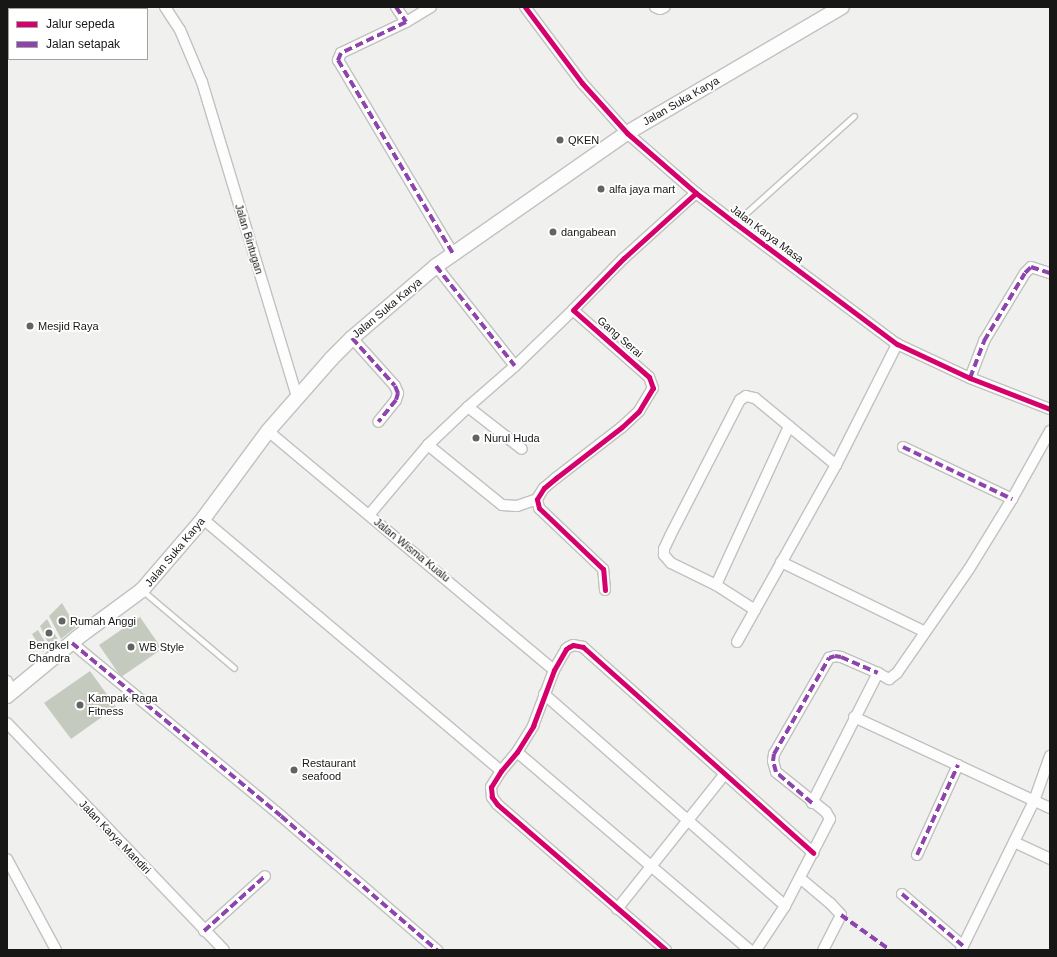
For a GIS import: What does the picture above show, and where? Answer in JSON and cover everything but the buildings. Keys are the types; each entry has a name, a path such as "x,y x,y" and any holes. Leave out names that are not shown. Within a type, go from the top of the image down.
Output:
{"main road":[{"name":"Jalan Suka Karya","path":"9,690 142,590 203,519 268,431 297,397 352,338 436,266 627,133 842,7"}],"street":[{"name":"Jalan Bintugan","path":"165,7 180,30 202,82 297,397"},
{"path":"396,7 406,22"},
{"path":"431,7 406,22 341,53 338,60 453,254"},
{"name":"Jalan Karya Masa","path":"524,7 582,83 627,133 696,193 735,223 898,344 970,378 1050,409"},
{"path":"655,7 660,9 664,7"},
{"path":"369,515 428,445 468,407 515,366 624,258 696,193"},
{"path":"436,266 515,366"},
{"path":"970,378 984,341 1025,273 1031,267 1050,273"},
{"name":"Gang Serai","path":"537,499 544,488 622,427 639,411 653,388 652,382 644,372 573,310"},
{"path":"352,338 395,386 398,393 396,400 378,422"},
{"path":"736,642 836,465 898,344"},
{"path":"755,610 716,585 668,561 664,553 670,536 740,400 746,396 755,398 836,465"},
{"path":"468,407 522,448"},
{"path":"716,585 789,426"},
{"name":"Jalan Wisma Kualu","path":"268,431 554,670"},
{"path":"756,950 800,878 830,819 826,812 812,803 776,772 773,761 774,754 829,658 835,656 841,657 878,673 887,679 894,676 969,569 1012,499 1050,431"},
{"path":"428,445 502,505 517,506 537,499 539,508 603,569 605,590"},
{"path":"903,447 1012,499"},
{"path":"203,519 501,771"},
{"path":"781,562 925,632"},
{"path":"72,643 281,816 437,950"},
{"path":"666,950 494,801 491,787 501,771 517,752 533,726 554,670 566,649 573,645 582,647 813,853"},
{"path":"812,803 854,717 878,673"},
{"path":"544,694 687,822 784,906"},
{"path":"854,717 1050,808"},
{"name":"Jalan Karya Mandiri","path":"7,723 204,931 224,950"},
{"path":"517,752 750,950"},
{"path":"902,894 962,948 1034,801 1050,756"},
{"path":"917,855 958,765"},
{"path":"617,909 724,775"},
{"path":"1014,842 1050,859"},
{"path":"7,859 51,949"},
{"path":"204,931 265,876"},
{"path":"800,878 842,914 823,950"}],"lane":[{"path":"735,223 854,116"},
{"path":"142,590 234,668"}],"marked path":[{"path":"396,7 406,22 341,53 338,60 453,254"},
{"path":"436,266 515,366"},
{"path":"970,378 984,341 1025,273 1031,267 1050,273"},
{"path":"352,338 395,386 398,393 396,400 378,422"},
{"path":"903,447 1012,499"},
{"path":"72,643 281,816 437,950"},
{"path":"812,803 776,772 773,761 774,754 829,658 835,656 841,657 878,673"},
{"path":"917,855 958,765"},
{"path":"204,931 265,876"},
{"path":"902,894 963,946"},
{"path":"841,915 890,950"}],"cycle path":[{"path":"525,7 582,83 627,133 696,193 735,223 897,344 970,378 1050,409"},
{"path":"605,590 603,569 539,508 537,499 544,488 622,427 639,411 653,388 649,377 573,310 624,258 696,193"},
{"path":"666,950 497,804 492,797 491,787 501,771 517,752 533,726 554,670 566,649 569,647 573,645 583,647 813,853"}],"place":[{"name":"QKEN","path":"560,140"},
{"name":"alfa jaya mart","path":"601,189"},
{"name":"dangabean","path":"553,232"},
{"name":"Mesjid Raya","path":"30,326"},
{"name":"Nurul Huda","path":"476,438"},
{"name":"Rumah Anggi","path":"62,621"},
{"name":"Bengkel Chandra","path":"49,633"},
{"name":"WB Style","path":"131,647"},
{"name":"Kampak Raga Fitness","path":"80,705"},
{"name":"Restaurant seafood","path":"294,770"}]}
